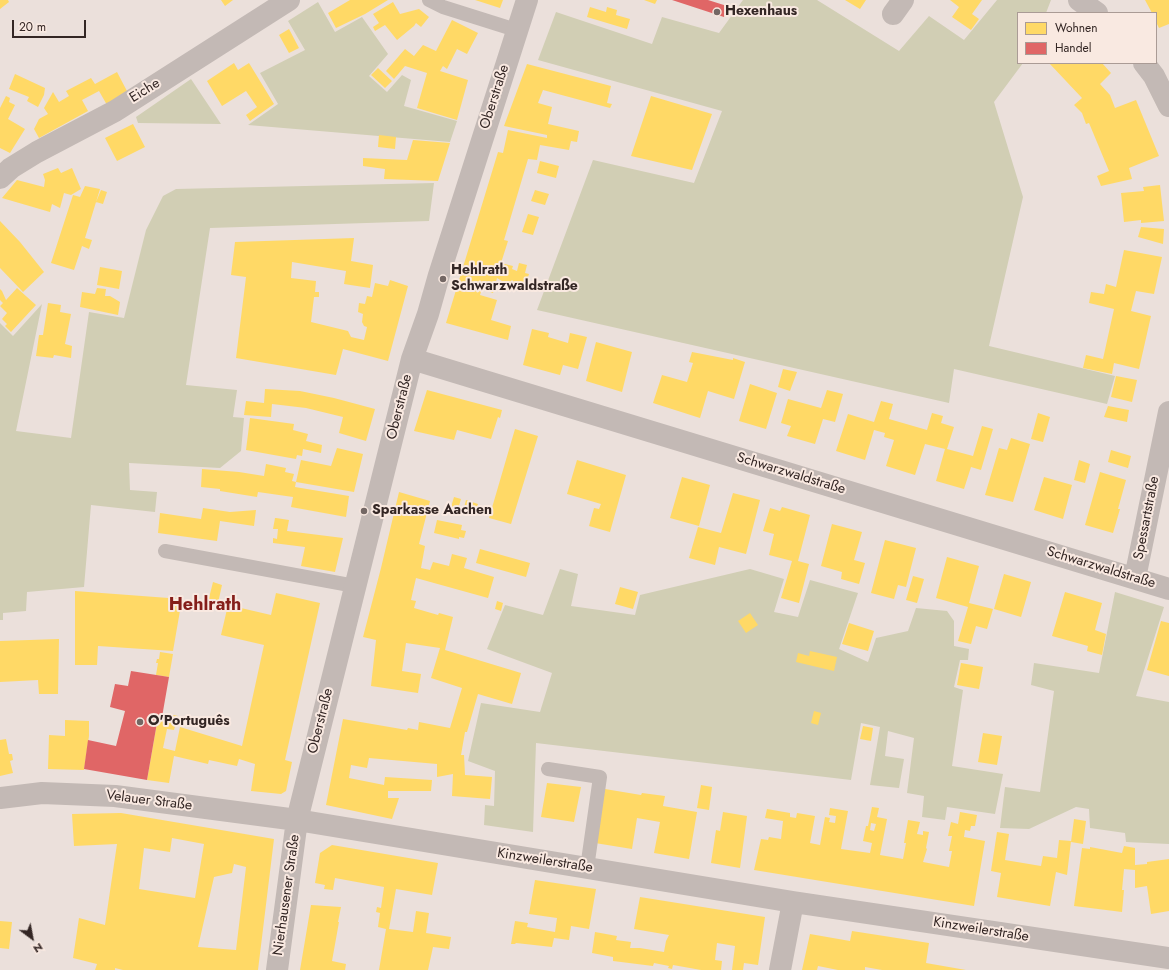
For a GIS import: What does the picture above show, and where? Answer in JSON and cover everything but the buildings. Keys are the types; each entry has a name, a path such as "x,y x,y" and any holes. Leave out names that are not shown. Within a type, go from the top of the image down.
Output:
{"street":[{"name":"Eiche","path":"0,178 11,168 37,152 114,111 289,0"},
{"name":"Oberstraße","path":"297,820 412,359 428,314 516,30 527,0"},
{"path":"1079,0 1095,12"},
{"path":"1156,69 1169,106"},
{"name":"Schwarzwaldstraße","path":"412,359 1169,588"},
{"name":"Spessartstraße","path":"1135,578 1169,412"},
{"name":"Velauer Straße","path":"0,798 42,793 116,796 297,820"},
{"name":"Kinzweilerstraße","path":"297,820 793,902 1169,958"},
{"name":"Nierhausener Straße","path":"277,970 297,820"},
{"path":"780,970 793,902"}],"lane":[{"path":"429,0 444,8 516,30"},
{"path":"166,552 355,586"},
{"path":"548,770 600,776 587,868"}],"shaded area":[{"path":"743,0 817,0 899,51 929,16 964,40 997,0 1051,0 1046,12 1017,12 1017,64 1022,64 994,102 1023,197 989,346 1115,376 1107,404 954,369 949,403 537,310 593,160 694,183 722,111 538,60 556,12 652,44 662,17 719,33"},
{"path":"318,2 335,32 362,17 388,54 369,76 387,92 402,75 411,80 404,106 457,121 450,142 248,125 278,104 260,73 305,50 288,21"},
{"path":"191,79 221,124 138,123 136,117"},
{"path":"434,183 429,221 210,228 186,385 237,390 233,417 244,418 241,451 220,468 129,463 130,490 157,492 155,512 91,505 84,587 27,592 26,611 3,613 3,620 0,620 0,323 13,336 42,304 16,431 71,438 89,312 124,318 146,230 163,196 176,189"},
{"path":"560,569 578,574 571,606 635,615 640,595 750,569 784,579 774,612 798,617 810,580 858,593 839,649 868,662 876,638 908,631 916,608 947,611 954,621 954,646 969,649 968,660 960,660 954,687 963,690 952,766 1003,774 995,814 947,807 945,820 922,817 924,796 907,793 914,738 888,731 885,756 904,759 899,788 870,785 880,727 861,723 851,780 536,743 533,832 484,825 485,805 494,806 495,771 468,761 481,703 540,712 552,673 487,649 505,605 543,615"},
{"path":"1115,592 1164,607 1136,696 1169,702 1169,844 1126,842 1125,833 1090,828 1089,809 1076,807 1029,829 1000,828 1005,787 1040,792 1054,691 1031,685 1034,663 1099,673"}],"place":[{"name":"Hexenhaus","path":"717,12"},
{"name":"Hehlrath Schwarzwaldstraße","path":"443,279"},
{"name":"Sparkasse Aachen","path":"364,511"},
{"name":"O'Português","path":"140,722"}],"district":[{"name":"Hehlrath","path":"205,606"}]}
